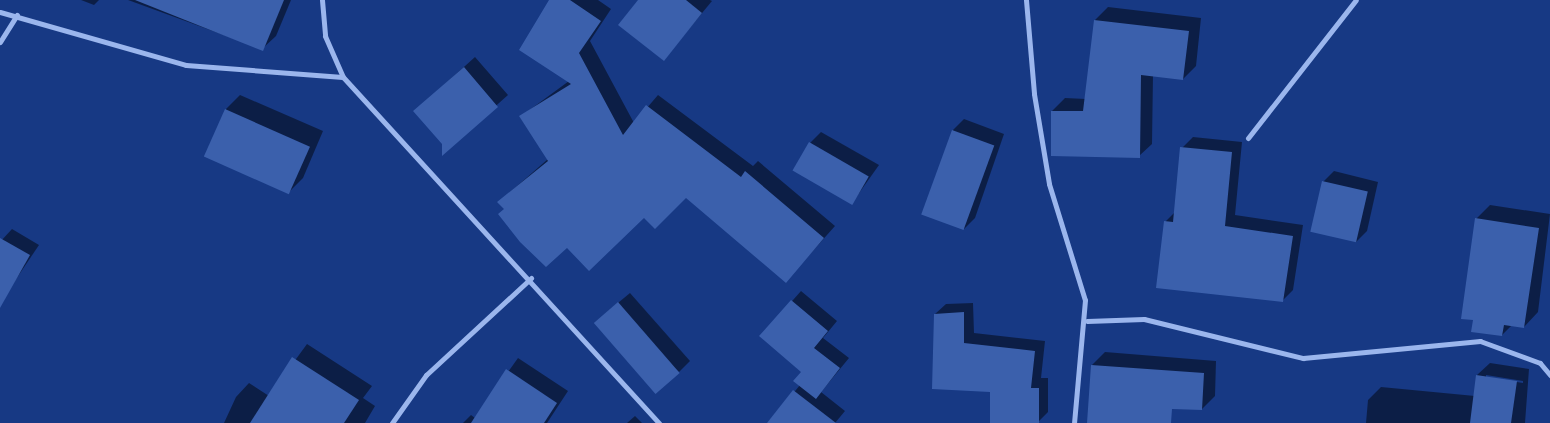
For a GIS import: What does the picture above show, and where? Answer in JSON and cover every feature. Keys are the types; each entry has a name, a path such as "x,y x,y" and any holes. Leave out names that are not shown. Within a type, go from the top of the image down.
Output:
{"street":[{"path":"322,0 326,36 343,77 531,278 659,423"},
{"path":"1026,0 1040,137 1049,184 1081,277 1086,321 1074,423"},
{"path":"1248,138 1356,0"},
{"path":"0,12 17,15 186,65 343,77"},
{"path":"0,42 17,15"},
{"path":"392,423 426,375 531,278"},
{"path":"1086,321 1144,319 1303,358 1480,341 1540,363 1550,375"}],"building":[{"path":"135,0 284,0 263,51"},
{"path":"549,0 570,0 601,21 579,53 623,135 646,105 741,177 745,171 824,238 786,283 686,198 655,229 644,218 589,271 567,248 546,267 520,242 498,214 504,209 497,202 548,161 519,116 571,84 519,50"},
{"path":"638,0 686,0 702,13 664,61 618,25"},
{"path":"1094,20 1189,31 1183,80 1141,75 1140,158 1051,156 1051,111 1083,111"},
{"path":"464,67 498,107 442,156 442,144 413,111"},
{"path":"225,109 310,147 289,194 204,157"},
{"path":"952,130 994,145 964,230 921,215"},
{"path":"809,142 869,176 852,205 792,171"},
{"path":"1180,147 1232,152 1225,226 1293,236 1283,302 1156,288 1164,221 1173,222"},
{"path":"1322,181 1368,192 1356,242 1310,232"},
{"path":"1475,218 1539,228 1524,328 1504,325 1502,336 1471,332 1473,320 1461,319"},
{"path":"0,238 30,255 0,308"},
{"path":"791,300 828,331 814,348 840,368 816,399 793,381 801,372 759,336"},
{"path":"618,302 680,373 656,394 594,323"},
{"path":"964,312 964,343 1035,351 1031,388 1039,388 1039,423 990,423 990,392 932,389 934,314"},
{"path":"292,357 359,400 344,423 250,423"},
{"path":"1091,365 1204,373 1202,410 1172,409 1171,423 1087,423"},
{"path":"506,369 557,403 544,423 471,423"},
{"path":"1476,375 1517,381 1511,423 1470,423"},
{"path":"793,390 836,423 767,423"}]}
